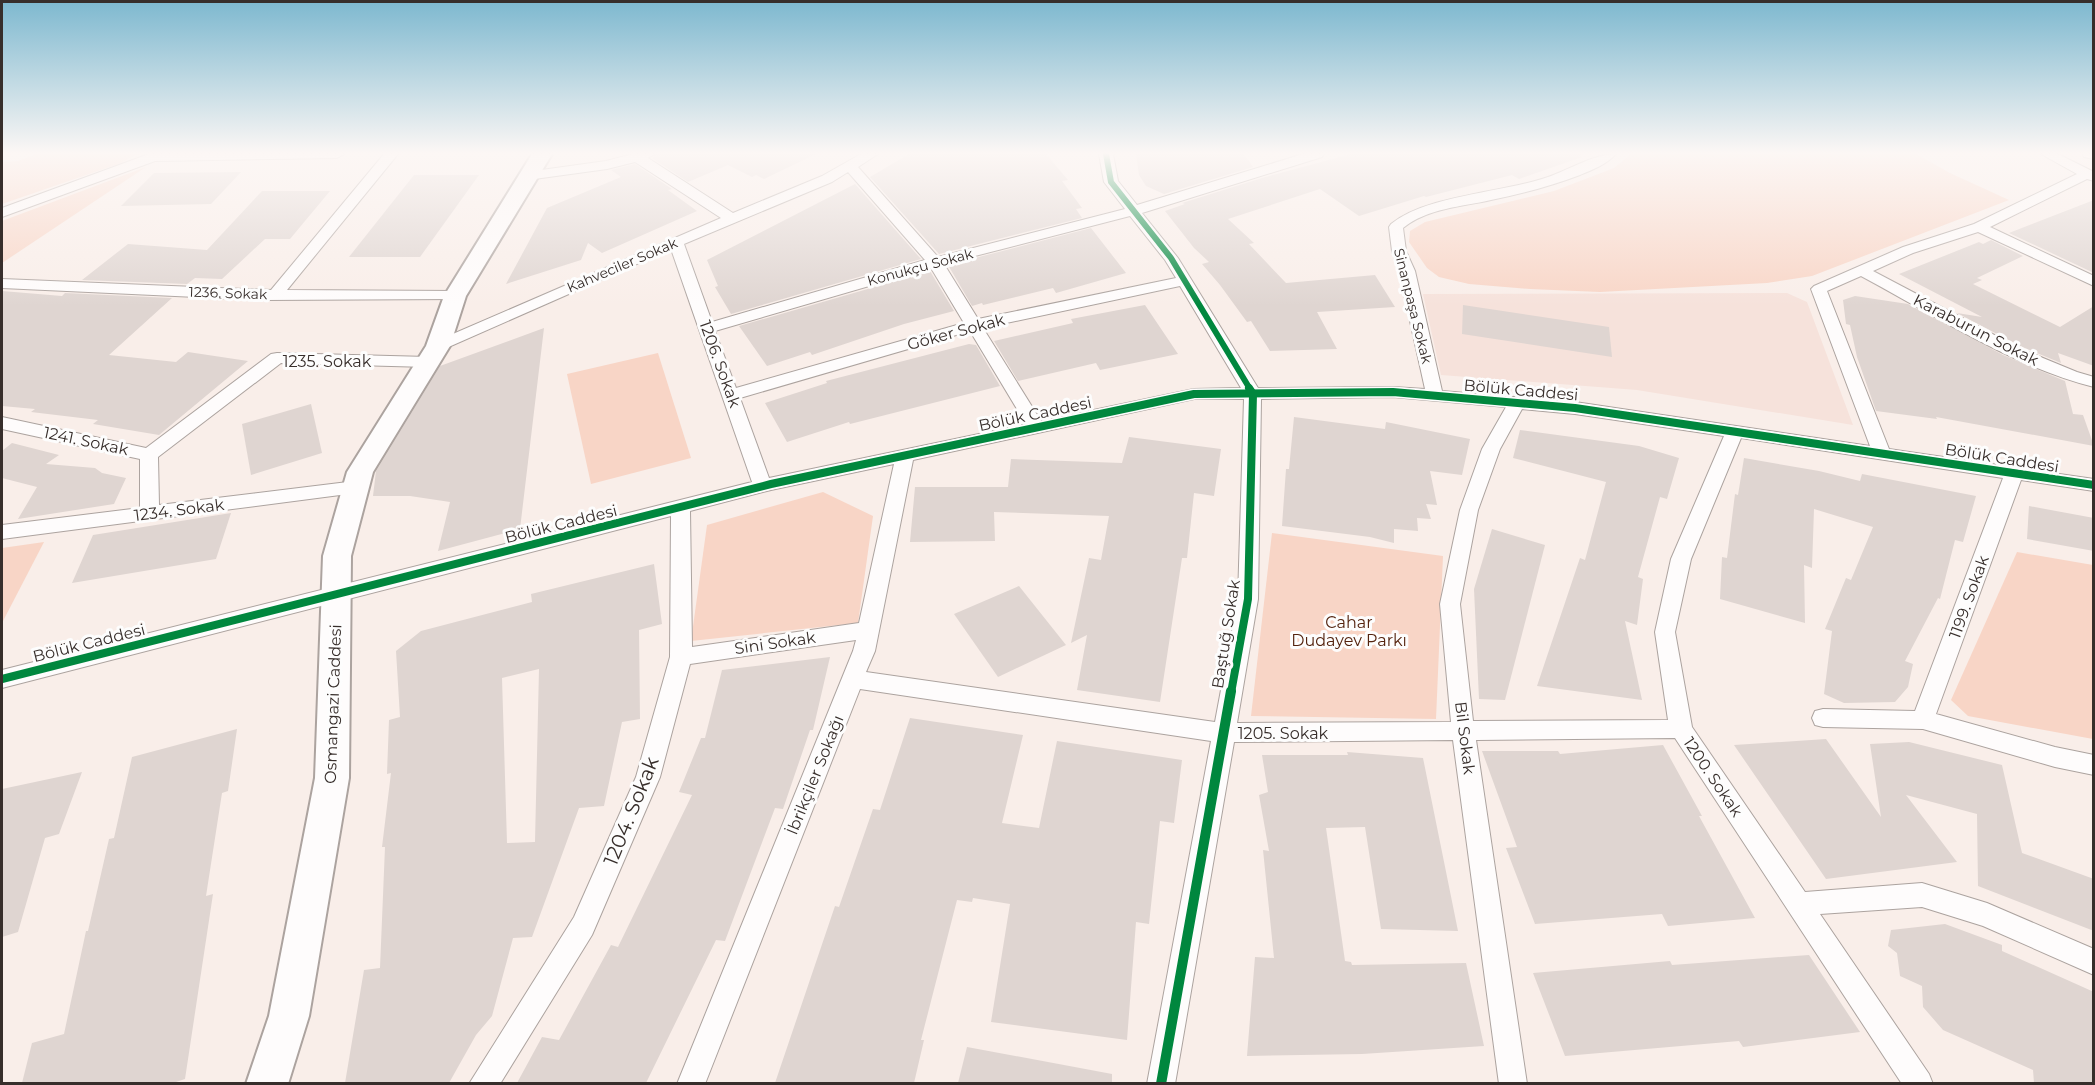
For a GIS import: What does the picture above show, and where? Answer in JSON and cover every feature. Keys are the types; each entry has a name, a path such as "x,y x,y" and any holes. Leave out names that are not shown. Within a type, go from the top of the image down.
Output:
{"main road":[{"name":"Osmangazi Caddesi","path":"267,1083 289,1016 332,778 337,556 360,472 433,354 455,296 510,205"}],"street":[{"path":"2,213 25,205"},
{"path":"275,295 349,205"},
{"path":"712,205 732,219"},
{"name":"Kahveciler Sokak","path":"433,354 676,242 765,205"},
{"path":"884,205 935,262 1037,428"},
{"path":"1129,205 1171,258 1253,394"},
{"name":"Konukçu Sokak","path":"707,328 935,262 1151,205"},
{"name":"Sinanpaşa Sokak","path":"1435,396 1407,271 1399,252 1396,227 1404,220 1426,210 1451,205"},
{"path":"1882,454 1819,289 1908,250 1979,227 2028,205"},
{"path":"1979,227 2094,282"},
{"name":"1206. Sokak","path":"676,242 763,486"},
{"name":"Karaburun Sokak","path":"1861,270 2013,351 2072,376 2094,382"},
{"name":"Göker Sokak","path":"731,394 974,325 1184,280"},
{"name":"1236. Sokak","path":"2,284 275,295 455,296"},
{"name":"1235. Sokak","path":"149,455 277,358 433,354"},
{"name":"Bölük Caddesi","path":"2,680 763,486 1194,394 1393,392 1575,408 2094,485"},
{"name":"Baştuğ Sokak","path":"1161,1083 1248,599 1253,394"},
{"name":"Bil Sokak","path":"1513,1083 1463,732 1450,604 1469,510 1491,449 1517,403"},
{"name":"1241. Sokak","path":"2,423 149,455 150,513"},
{"name":"1200. Sokak","path":"1735,432 1682,559 1665,632 1681,729 1919,1083"},
{"name":"İbrikçiler Sokağı","path":"691,1083 864,651 905,456"},
{"name":"1199. Sokak","path":"1923,720 2014,473"},
{"name":"1234. Sokak","path":"2,532 356,487"},
{"name":"1204. Sokak","path":"483,1083 583,926 648,777 681,657 680,508"},
{"name":"Sini Sokak","path":"681,657 868,630"},
{"name":"1205. Sokak","path":"852,680 1224,733 1681,729"},
{"path":"1823,718 1923,720 2055,757 2094,765"},
{"path":"1798,904 1922,895 1987,915 2094,962"}],"shaded area":[{"path":"1787,293 1807,302 1853,425 1637,390 1441,375 1423,294"}],"green space":[{"path":"46,205 90,205 2,263 2,221"},
{"path":"1497,205 1997,205 1812,276 1767,283 1600,292 1469,284 1439,277 1427,268 1409,242 1410,231 1425,222"},
{"path":"658,353 691,458 591,484 567,374"},
{"path":"823,492 873,516 858,623 691,641 707,525"},
{"name":"Cahar Dudayev Parkı","path":"1272,533 1443,556 1436,719 1251,716"},
{"path":"44,542 2,623 2,548"},
{"path":"2017,552 2093,565 2093,739 1968,716 1951,700"}],"building":[{"path":"122,205 183,205 121,206"},
{"path":"249,205 319,205 290,239 265,239 222,279 195,278 187,284 82,280 128,244 207,250"},
{"path":"391,205 458,205 420,257 349,257"},
{"path":"555,205 688,205 697,211 602,253 588,243 581,260 506,284 547,208"},
{"path":"815,205 873,205 921,259 731,314 715,287 718,286 707,260"},
{"path":"895,205 1080,205 1082,208 1076,209 1082,218 939,254"},
{"path":"1183,205 1272,205 1228,219 1254,243 1249,244 1286,283 1375,275 1395,307 1317,312 1337,349 1270,351 1251,321 1247,322 1202,264 1209,262 1194,248 1165,211"},
{"path":"1343,205 1396,205 1359,216"},
{"path":"2082,205 2094,205 2094,273 2009,233"},
{"path":"1091,228 1126,273 1056,293 1053,288 972,306 948,265"},
{"path":"1991,240 2023,256 1977,278 1982,280 1973,284 2060,327 2094,306 2094,366 2058,353 2061,363 2020,346 1957,313 1982,317 1899,274 1979,242 1983,244"},
{"path":"930,271 954,311 904,324 812,355 810,352 767,366 739,326"},
{"path":"2,291 62,296 65,293 172,298 109,355 176,362 188,352 248,361 159,435 93,424 98,420 2,406"},
{"path":"1855,296 1908,304 2003,355 2065,381 2073,414 2083,415 2094,446 1936,417 1937,419 1876,411 1857,357 1850,325 1846,324 1843,300"},
{"path":"1145,305 1178,354 1100,370 1096,363 1018,381 994,341 1073,323 1071,319"},
{"path":"1463,305 1609,327 1612,357 1462,334"},
{"path":"544,328 520,529 438,551 450,502 410,496 373,496 376,471 440,366"},
{"path":"969,344 976,345 1000,386 850,424 849,422 787,442 765,403 827,383 826,381"},
{"path":"311,404 322,453 251,475 242,424"},
{"path":"1294,417 1385,429 1386,422 1470,439 1462,475 1430,471 1437,505 1426,504 1431,519 1417,518 1418,531 1394,529 1394,543 1370,537 1282,526 1286,469 1289,469"},
{"path":"1520,430 1639,446 1679,458 1667,499 1660,497 1638,577 1643,579 1637,625 1625,621 1642,700 1537,686 1580,558 1585,560 1606,482 1513,458"},
{"path":"1129,437 1221,449 1214,496 1194,493 1187,558 1182,558 1160,702 1077,690 1087,635 1071,643 1089,558 1101,560 1109,516 994,512 995,541 910,542 915,487 1008,487 1011,459 1122,463"},
{"path":"12,443 59,455 46,464 95,468 102,473 126,478 114,504 18,519 37,487 2,478 2,451"},
{"path":"1744,458 1819,471 1860,481 1862,474 1976,496 1963,542 1955,540 1940,599 1938,598 1905,661 1913,664 1908,687 1895,702 1844,703 1824,694 1832,631 1825,629 1846,578 1851,580 1873,527 1814,509 1812,568 1804,565 1805,623 1720,599 1722,557 1727,558 1735,494 1738,495"},
{"path":"2029,506 2094,518 2094,551 2027,539"},
{"path":"231,513 216,559 72,583 93,535"},
{"path":"1492,529 1545,545 1505,700 1479,699 1474,589"},
{"path":"654,564 662,624 639,630 640,719 622,722 604,806 579,808 532,937 513,938 492,1016 476,1035 449,1083 345,1083 364,970 380,968 385,847 382,847 391,773 387,774 389,720 400,717 396,651 421,631 532,602 531,594","holes":["539,669 535,842 507,843 502,678"]},
{"path":"1019,586 1066,645 998,677 954,614"},
{"path":"830,657 813,730 810,730 783,809 775,808 725,941 716,940 646,1083 517,1083 542,1037 559,1040 611,945 618,947 692,795 679,792 701,738 705,738 722,670"},
{"path":"910,718 1023,735 1002,823 1039,828 1057,741 1182,760 1174,823 1160,821 1149,924 1136,922 1127,1040 991,1022 1010,904 973,898 972,902 957,900 921,1040 924,1040 914,1083 775,1083 835,906 839,907 873,809 880,810"},
{"path":"237,729 228,791 222,793 206,896 213,894 185,1079 173,1083 22,1083 32,1043 64,1034 86,931 88,931 109,839 114,838 132,757"},
{"path":"1826,739 1881,817 1870,744 1909,742 2002,765 2022,853 2094,879 2094,931 1978,886 1977,814 1906,795 1957,862 1826,879 1734,745"},
{"path":"1663,745 1755,918 1668,926 1662,914 1535,924 1506,848 1517,847 1482,751 1558,751 1560,754"},
{"path":"1347,752 1423,758 1458,931 1381,929 1365,827 1326,828 1345,961 1351,962 1352,965 1466,963 1484,1046 1362,1054 1247,1056 1255,957 1274,958 1263,850 1269,851 1259,795 1268,792 1262,755 1348,755"},
{"path":"82,772 59,834 45,838 18,932 2,937 2,789"},
{"path":"1945,924 2002,945 2002,951 2094,992 2094,1083 2034,1083 2033,1070 1943,1030 1923,1007 1922,986 1900,976 1897,953 1888,946 1891,930"},
{"path":"1809,955 1860,1032 1743,1047 1739,1041 1565,1056 1533,973 1670,961 1672,965"},
{"path":"967,1047 1112,1074 1112,1083 958,1083"}],"cycle path":[{"path":"1129,205 1171,258 1253,394 1248,599 1161,1084"},
{"path":"2,679 771,484 1194,394 1393,392 1575,408 2094,485"}]}
